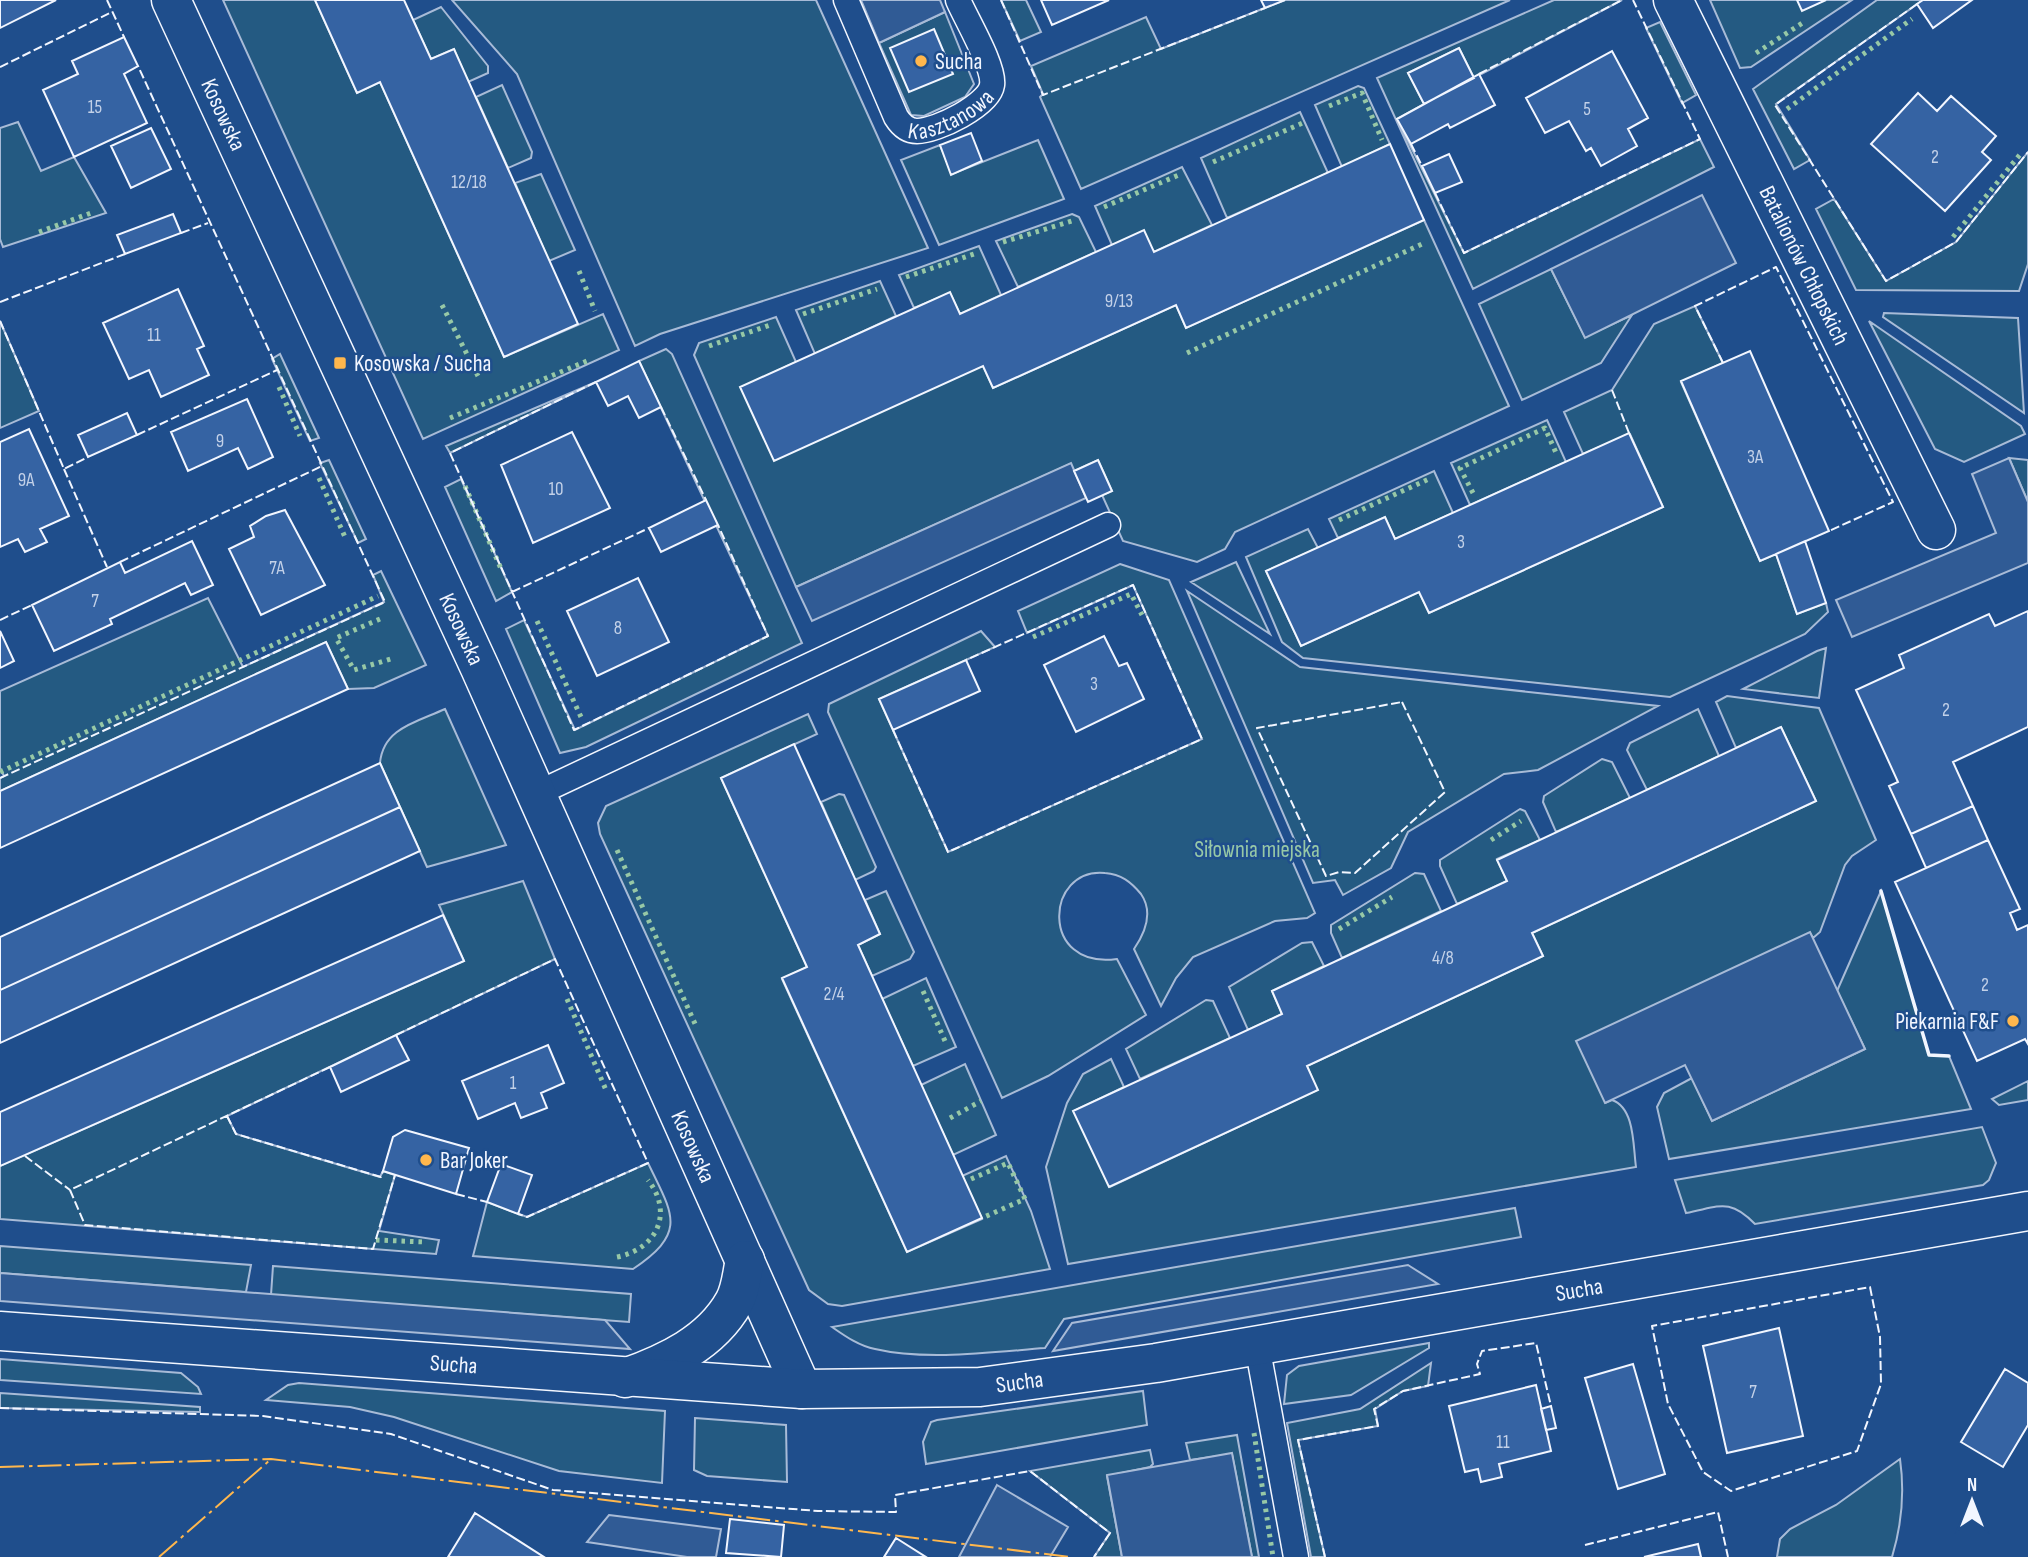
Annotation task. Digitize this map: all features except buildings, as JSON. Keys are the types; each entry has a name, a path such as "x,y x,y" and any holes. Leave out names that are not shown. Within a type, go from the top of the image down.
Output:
{"street":[{"name":"Kosowska","path":"171,0 536,794 802,1389"},
{"name":"Batalionów Chłopskich","path":"1673,0 1936,530"},
{"name":"Sucha","path":"0,1331 802,1389 980,1387 1156,1363 2028,1211"},
{"path":"625,1378 674,1358 701,1341 736,1300 745,1260"}],"lane":[{"name":"Kasztanowa","path":"846,0 896,117 901,125 916,131 935,127 980,106 991,92 991,73 957,0"},
{"path":"536,794 1108,525"},
{"path":"1257,1345 1296,1557"}],"green space":[{"path":"223,0 315,0 357,93 380,82 504,357 603,314 619,350 423,439"},
{"path":"452,0 816,0 928,248 660,334 635,346 517,74"},
{"path":"1001,0 1026,0 1041,32 1020,41"},
{"path":"1285,0 1510,0 1081,189 1040,97 1043,94 1031,66 1146,17 1161,49"},
{"path":"1554,0 1622,0 1474,78 1459,48 1408,73 1424,104 1397,119 1464,253 1700,139 1714,167 1473,289 1377,78"},
{"path":"1710,0 1852,0 1751,67 1740,68"},
{"path":"1877,0 1923,0 1776,104 1810,160 1794,169 1753,89"},
{"path":"441,7 488,66 488,73 468,82 454,49 431,59 413,20"},
{"path":"945,12 974,84 965,97 924,116 911,115 879,43"},
{"path":"1660,22 1696,95 1682,103 1646,28"},
{"path":"502,85 532,152 531,158 508,168 476,97"},
{"path":"1358,86 1364,88 1390,144 1342,167 1315,105"},
{"path":"1300,112 1328,173 1227,218 1201,158"},
{"path":"18,122 41,171 74,157 106,213 3,247 0,239 0,128"},
{"path":"1038,140 1064,199 939,245 901,160 940,145 952,174"},
{"path":"2028,152 2028,264 2019,291 1856,290 1816,209 1834,199 1886,281 1956,242"},
{"path":"1182,167 1212,225 1154,252 1112,245 1095,206"},
{"path":"541,174 575,250 549,261 515,183"},
{"path":"1072,214 1079,217 1096,252 1018,287 996,241"},
{"path":"1424,220 1509,406 1235,532 1225,549 1197,562 1123,541 1102,495 1112,491 1098,460 1074,471 1070,464 796,587 694,355 699,343 776,317 796,362 740,388 983,366 993,388 1176,305 1186,328"},
{"path":"979,246 1001,295 960,314 950,293 914,308 899,275"},
{"path":"1551,269 1585,337 1632,315 1601,363 1522,400 1479,304"},
{"path":"880,281 896,316 815,354 796,310"},
{"path":"1695,306 1723,363 1681,382 1760,561 1776,554 1797,614 1826,603 1828,612 1805,634 1670,697 1303,658 1282,642 1246,557 1308,529 1318,548 1266,571 1301,646 1419,592 1429,613 1663,507 1630,434 1583,454 1564,412 1612,390 1654,324"},
{"path":"1884,313 2018,318 2024,413 1883,317"},
{"path":"0,321 39,411 0,428"},
{"path":"1869,321 2021,426 2025,434 1964,462 1935,449"},
{"path":"666,349 672,354 802,643 586,747 560,753 506,629 524,620 575,730 768,636 639,361"},
{"path":"280,354 319,438 310,441 272,359"},
{"path":"596,382 450,453 446,446"},
{"path":"1547,420 1566,462 1470,505 1451,463"},
{"path":"2009,458 2028,460 2028,502"},
{"path":"329,460 366,539 358,543 320,463"},
{"path":"1434,471 1453,513 1395,539 1385,517 1338,538 1329,519"},
{"path":"461,479 512,592 496,601 445,487"},
{"path":"1236,562 1270,634 1191,582"},
{"name":"Siłownia miejska","path":"1120,564 1169,580 1315,913 1307,918 1275,921 1193,957 1176,978 1161,1006 1134,949 1142,936 1147,916 1147,908 1141,894 1129,882 1116,875 1085,875 1071,885 1062,900 1059,918 1063,935 1074,949 1092,958 1117,959 1146,1015 1048,1076 1002,1098 828,712 829,704 981,631 995,647 879,699 948,852 1202,739 1133,585 1027,633 1018,611"},
{"path":"381,571 426,665 374,688 348,689 326,642 0,791 0,778 4,776 0,768 0,691 208,598 243,667 384,602 373,575"},
{"path":"1187,591 1300,667 1658,706 1538,770 1504,774 1408,832 1391,868 1343,895 1335,880 1313,883"},
{"path":"1826,648 1819,698 1743,689 1817,651"},
{"path":"1727,696 1819,708 1876,840 1852,856 1845,865 1820,932 1813,938 1810,933 1605,1103 1612,1100 1620,1104 1629,1119 1636,1167 1068,1264 1046,1167 1067,1103 1083,1074 1111,1059 1124,1087 1074,1111 1110,1187 1317,1090 1307,1066 1543,956 1532,933 1816,801 1781,727 1736,748 1716,702"},
{"path":"445,709 506,845 427,867 380,763 387,742 395,734"},
{"path":"1698,709 1719,756 1647,790 1627,750 1630,743"},
{"path":"808,714 817,734 721,778 807,967 782,979 907,1252 982,1219 962,1176 1006,1156 1031,1211 1050,1269 842,1306 828,1304 809,1290 600,834 598,823 606,806"},
{"path":"1602,759 1612,762 1630,798 1556,832 1543,802 1544,796"},
{"path":"839,794 844,795 876,867 874,871 855,880 821,802"},
{"path":"1520,809 1525,811 1540,840 1497,859 1507,881 1457,904 1440,866 1440,860"},
{"path":"1415,873 1424,874 1441,911 1342,958 1331,933 1331,925"},
{"path":"523,881 555,959 227,1116 236,1134 380,1177 383,1171 395,1175 379,1231 439,1240 436,1254 0,1219 0,1166 464,961 439,905"},
{"path":"886,891 914,952 910,959 872,976 858,945 880,934 865,900"},
{"path":"1881,891 1929,1055 1949,1056 1971,1109 1669,1159 1657,1107 1664,1093 1692,1078 1712,1121 1865,1049 1837,991"},
{"path":"1312,942 1324,966 1272,991 1282,1014 1248,1030 1229,987 1302,943"},
{"path":"926,978 956,1047 913,1066 882,999"},
{"path":"1206,1000 1213,1001 1230,1038 1140,1079 1126,1049"},
{"path":"965,1064 996,1135 953,1155 921,1085"},
{"path":"2028,1081 2028,1100 1999,1105 1992,1099"},
{"path":"1982,1127 1996,1163 1989,1180 1983,1185 1755,1224 1730,1207 1686,1213 1675,1180"},
{"path":"648,1163 669,1210 669,1233 650,1256 633,1269 473,1256 487,1202 527,1217"},
{"path":"1515,1208 1521,1237 1064,1319 1045,1348 937,1355 895,1353 863,1346 832,1327"},
{"path":"0,1246 251,1265 246,1292 0,1273"},
{"path":"273,1266 631,1294 629,1322 271,1295"},
{"path":"1429,1343 1429,1348 1351,1395 1284,1404 1287,1375 1299,1366"},
{"path":"0,1359 181,1373 198,1387 201,1394 0,1380"},
{"path":"1431,1363 1428,1386 1403,1391 1375,1409 1378,1426 1298,1440 1325,1557 1311,1557 1287,1423 1360,1409"},
{"path":"299,1383 665,1411 662,1483 559,1471 394,1417 350,1407 266,1400 288,1385"},
{"path":"1143,1391 1147,1425 926,1464 923,1442 931,1422"},
{"path":"0,1393 200,1407 200,1412 0,1408"},
{"path":"695,1418 786,1425 787,1482 707,1476 694,1470"},
{"path":"1237,1435 1259,1557 1252,1557 1232,1454 1190,1460 1186,1443"},
{"path":"1150,1450 1153,1464 1150,1467 1107,1476 1122,1557 1094,1557 1110,1533 1030,1471"},
{"path":"1900,1459 1902,1509 1892,1557 1777,1557 1780,1539 1790,1529 1836,1505"}],"shaded area":[{"path":"861,0 940,0 945,12 879,43"},
{"path":"1702,195 1736,263 1585,338 1551,269"},
{"path":"2009,458 2028,502 2028,563 1852,637 1836,600 1996,533 1972,474"},
{"path":"1071,463 1086,498 812,621 796,587"},
{"path":"1810,932 1865,1049 1712,1121 1685,1065 1605,1103 1576,1041"},
{"path":"1408,1265 1438,1284 1053,1351 1072,1323"},
{"path":"0,1273 605,1320 630,1349 0,1301"},
{"path":"1232,1453 1252,1557 1122,1557 1107,1475"},
{"path":"997,1485 1068,1527 1050,1557 959,1557"},
{"path":"609,1515 721,1529 716,1557 687,1557 587,1542"}],"hedge":[{"path":"1787,109 1912,19"},
{"path":"1756,53 1804,22"},
{"path":"1329,106 1362,93 1382,140"},
{"path":"1213,162 1305,122"},
{"path":"1953,237 2022,152"},
{"path":"1104,207 1181,174"},
{"path":"39,232 91,213"},
{"path":"1003,242 1072,221"},
{"path":"1187,353 1422,244"},
{"path":"906,277 977,253"},
{"path":"579,271 595,311"},
{"path":"803,314 877,289"},
{"path":"442,305 478,376"},
{"path":"709,346 773,324"},
{"path":"450,418 587,361"},
{"path":"279,387 300,436"},
{"path":"1473,493 1460,468 1545,428 1557,455"},
{"path":"319,478 345,537"},
{"path":"1339,520 1431,478"},
{"path":"465,486 502,571"},
{"path":"1033,637 1131,594 1142,615"},
{"path":"0,772 378,596"},
{"path":"380,619 336,638 354,670 394,658"},
{"path":"537,621 581,717"},
{"path":"1491,840 1521,821"},
{"path":"617,850 696,1026"},
{"path":"1339,929 1392,897"},
{"path":"923,991 945,1041"},
{"path":"567,999 606,1090"},
{"path":"950,1118 981,1101"},
{"path":"971,1179 1008,1163 1025,1199 982,1218"},
{"path":"617,1257 642,1246 657,1228 660,1205 648,1180"},
{"path":"376,1240 425,1242"},
{"path":"1254,1433 1273,1557"}],"fence":[{"path":"107,0 124,37"},
{"path":"1001,0 1043,95 1265,8"},
{"path":"1479,74 1622,0"},
{"path":"1435,193 1464,253 1700,139 1633,0"},
{"path":"1917,4 1775,105 1886,281 1956,242 2028,152"},
{"path":"0,67 112,12"},
{"path":"0,778 385,602 138,66"},
{"path":"1411,144 1422,166"},
{"path":"181,233 208,223"},
{"path":"0,302 125,254"},
{"path":"1723,363 1695,306 1776,267 1893,502 1829,531"},
{"path":"0,321 64,469 88,457"},
{"path":"137,435 277,370"},
{"path":"596,382 450,453 574,730 768,636 718,525"},
{"path":"1612,390 1629,433"},
{"path":"661,407 706,500"},
{"path":"120,562 322,466"},
{"path":"64,469 107,567"},
{"path":"512,592 649,528"},
{"path":"893,730 948,852 1202,739 1133,585 966,660"},
{"path":"0,620 32,605"},
{"path":"1402,702 1445,792 1355,873 1339,872 1326,876 1257,728 1402,702"},
{"path":"396,1035 555,959 648,1163 527,1217 518,1214"},
{"path":"330,1067 70,1190 85,1225 373,1249 395,1175"},
{"path":"227,1116 236,1134 381,1177 383,1171"},
{"path":"25,1156 70,1190"},
{"path":"456,1194 487,1202"},
{"path":"1870,1287 1880,1337 1881,1384 1857,1451 1731,1491 1703,1472 1668,1404 1652,1326 1870,1287"},
{"path":"1325,1557 1298,1440 1378,1426 1374,1409 1403,1391 1480,1374 1477,1364 1482,1351 1536,1343 1551,1406"},
{"path":"0,1408 263,1416 391,1434 553,1490 818,1511 896,1512 895,1495 1030,1471 1110,1533 1094,1557"},
{"path":"1585,1545 1718,1512 1728,1557"}],"wall":[{"path":"1881,891 1929,1055 1949,1056"}],"power":[{"path":"0,1467 271,1459 1070,1557"},
{"path":"159,1557 270,1460"}],"place":[{"name":"Sucha","path":"921,61"},
{"name":"Kosowska / Sucha","path":"340,363"},
{"name":"Piekarnia F&F","path":"2013,1021"},
{"name":"Bar Joker","path":"426,1160"}]}
